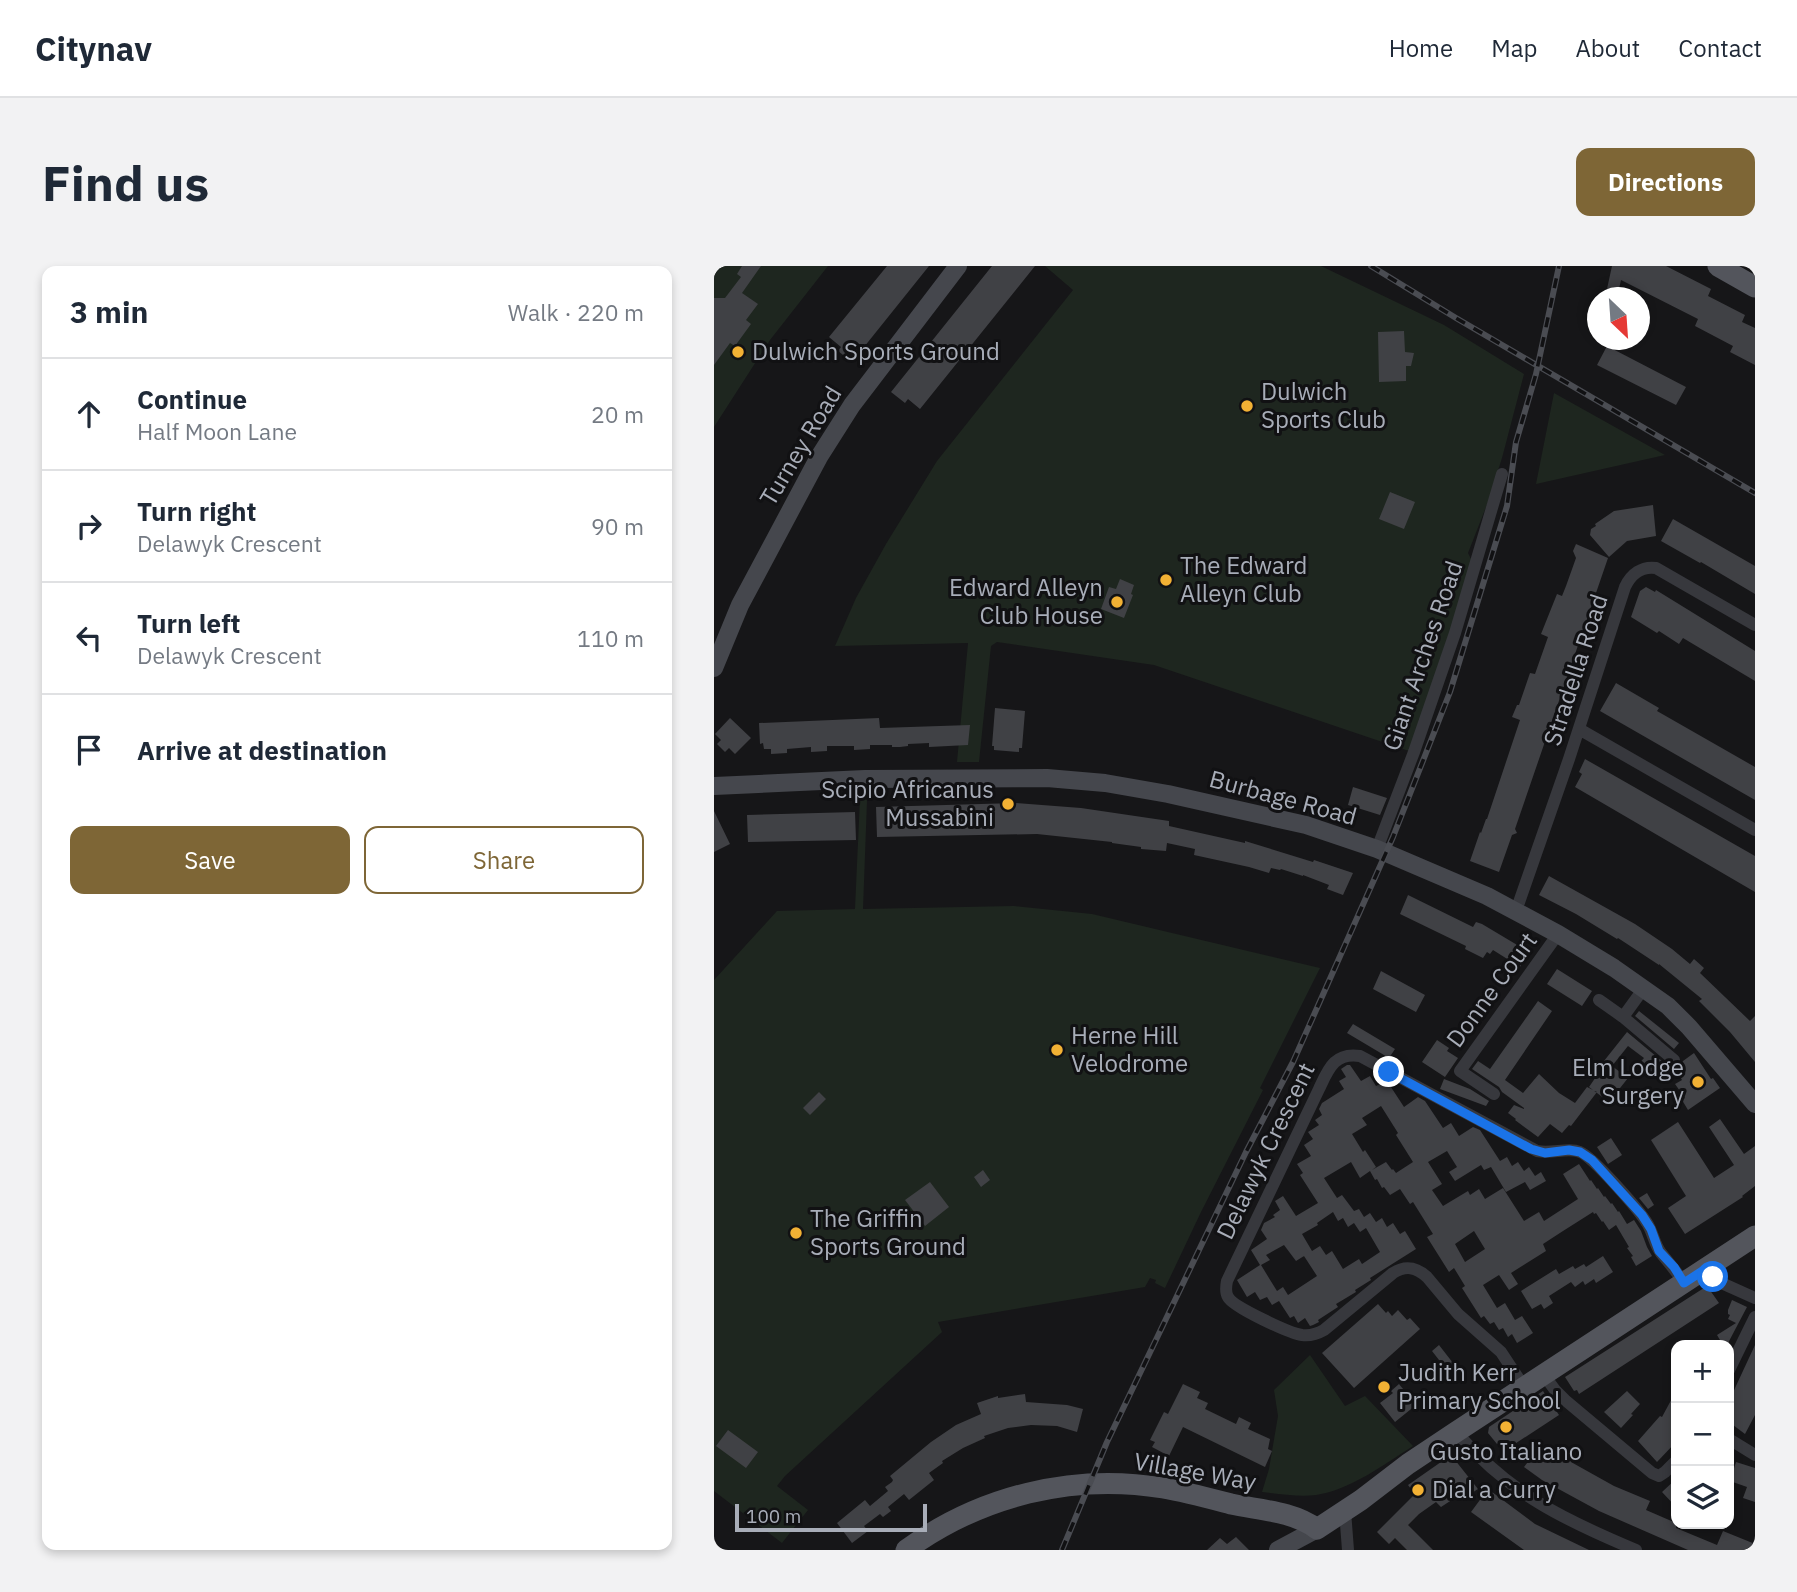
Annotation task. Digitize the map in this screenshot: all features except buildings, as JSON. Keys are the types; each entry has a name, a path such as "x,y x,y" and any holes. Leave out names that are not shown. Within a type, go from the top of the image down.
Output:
{"main road":[{"path":"1718,266 1755,287"},
{"path":"1317,1529 1408,1464 1544,1375 1679,1275 1707,1268 1755,1236"},
{"name":"Village Way","path":"906,1550 941,1528 1000,1500 1034,1491 1104,1484 1185,1493 1274,1512 1308,1522 1317,1529"}],"street":[{"name":"Turney Road","path":"714,668 740,605 819,457 852,405 958,266"},
{"name":"Giant Arches Road","path":"1377,849 1444,667 1502,474"},
{"name":"Stradella Road","path":"1516,911 1625,587 1631,577 1645,568 1656,568 1755,625"},
{"path":"1579,729 1755,830"},
{"name":"Burbage Road","path":"715,785 1047,778 1105,783 1168,794 1307,825 1377,849 1458,883 1516,911 1614,968 1668,1006 1755,1104"},
{"name":"Donne Court","path":"1494,1094 1460,1071 1558,934"},
{"path":"1623,1017 1644,988"},
{"path":"1599,1000 1674,1060"},
{"name":"Delawyk Crescent","path":"1524,1387 1501,1352 1458,1314 1422,1272 1413,1268 1403,1268 1393,1273 1324,1330 1313,1335 1292,1332 1240,1308 1228,1298 1227,1281 1328,1070 1336,1060 1354,1055 1370,1061 1537,1151 1580,1152 1592,1160 1642,1215 1651,1229 1659,1251 1679,1275"},
{"path":"1707,1268 1717,1281 1755,1298"},
{"path":"1734,1360 1755,1317"},
{"path":"1544,1375 1565,1400 1652,1473 1659,1476 1671,1466"},
{"path":"1456,1432 1502,1478 1545,1507 1587,1530 1636,1550"},
{"path":"1734,1442 1755,1455"},
{"path":"1345,1511 1348,1550"},
{"path":"1278,1550 1317,1529"}],"shaded area":[{"name":"Dulwich Sports Ground","path":"714,266 828,266 770,340 714,427"},
{"path":"1045,266 1321,266 1444,325 1524,374 1502,458 1468,553 1472,561 1459,607 1409,751 1154,665 997,642 991,646 979,762 957,762 968,643 835,646 856,598 937,461 1073,290"},
{"path":"1554,393 1665,455 1536,484"},
{"name":"Herne Hill Velodrome","path":"858,795 872,795 868,796 867,801 863,909 1014,906 1092,914 1320,968 1165,1288 1150,1278 1145,1287 938,1322 942,1332 777,1486 808,1510 782,1543 714,1491 714,980 777,911 855,909"},
{"path":"1310,1355 1345,1406 1365,1396 1413,1446 1367,1475 1329,1492 1303,1496 1262,1492 1269,1469 1278,1416 1274,1390"}],"railway":[{"path":"1371,266 1755,493"},
{"path":"1062,1550 1107,1442 1246,1152 1293,1062 1393,837 1450,692 1507,506 1516,442 1536,374 1559,266"}],"place":[{"name":"Dulwich Sports Ground","path":"738,352"},
{"name":"Dulwich Sports Club","path":"1247,406"},
{"name":"The Edward Alleyn Club","path":"1166,580"},
{"name":"Edward Alleyn Club House","path":"1117,602"},
{"name":"Scipio Africanus Mussabini","path":"1008,804"},
{"name":"Herne Hill Velodrome","path":"1057,1050"},
{"name":"Elm Lodge Surgery","path":"1698,1082"},
{"name":"The Griffin Sports Ground","path":"796,1233"},
{"name":"Judith Kerr Primary School","path":"1384,1387"},
{"name":"Gusto Italiano","path":"1506,1427"},
{"name":"Dial a Curry","path":"1418,1490"}],"route":[{"path":"1389,1072 1531,1149 1545,1153 1569,1150 1580,1152 1592,1160 1642,1215 1651,1229 1659,1251 1684,1283 1707,1268 1713,1277"}]}
